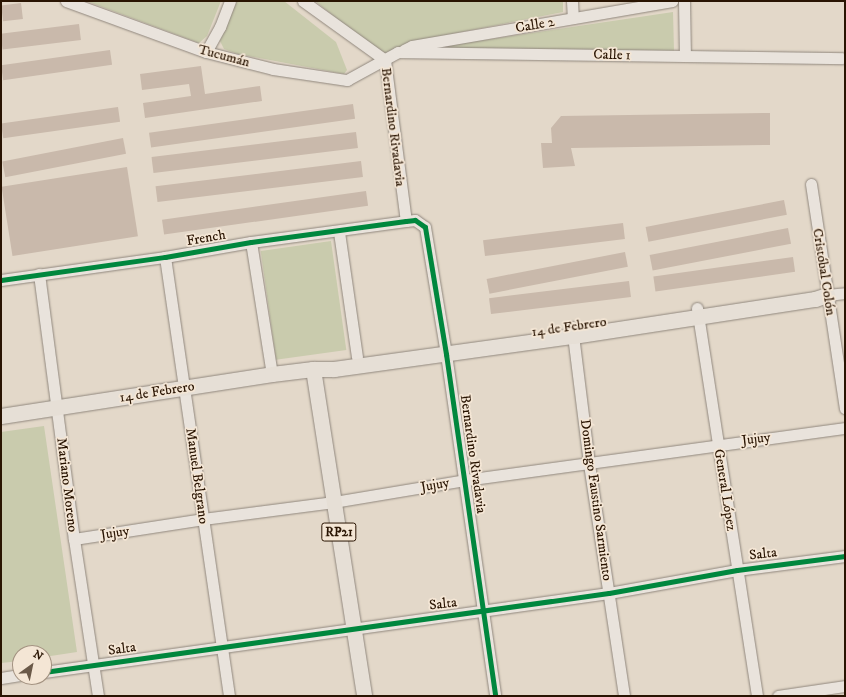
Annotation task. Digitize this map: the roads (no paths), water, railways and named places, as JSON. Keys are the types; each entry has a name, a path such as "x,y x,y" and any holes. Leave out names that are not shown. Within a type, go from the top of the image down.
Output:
{"main road":[{"name":"14 de Febrero","path":"1,416 272,374 314,369 334,369 446,349 572,332 812,292 827,295"},
{"name":"14 de Febrero","path":"314,369 332,359 446,349"},
{"name":"RP21","path":"314,369 364,696"}],"street":[{"name":"Tucumán","path":"66,1 206,52 273,69 346,80 385,60"},
{"path":"206,52 220,27 230,1"},
{"name":"Bernardino Rivadavia","path":"303,1 385,60 410,221 425,227 446,349 495,696"},
{"path":"572,1 572,18"},
{"name":"Calle 2","path":"398,52 412,46 672,1"},
{"path":"684,1 685,56"},
{"path":"385,60 398,52"},
{"name":"Calle 1","path":"398,52 842,58"},
{"name":"Cristóbal Colón","path":"811,184 845,408"},
{"name":"French","path":"1,280 165,257 251,242 339,232 410,221"},
{"path":"339,232 357,357"},
{"path":"251,242 272,374"},
{"name":"Manuel Belgrano","path":"165,257 229,696"},
{"name":"Mariano Moreno","path":"38,274 74,539 98,696"},
{"name":"14 de Febrero","path":"827,295 845,293"},
{"name":"General López","path":"697,312 757,696"},
{"name":"Domingo Faustino Sarmiento","path":"572,332 624,696"},
{"name":"Jujuy","path":"74,539 203,519 334,502 464,480 590,464 718,444 845,428"},
{"name":"Salta","path":"52,671 222,648 354,627 609,593 737,570 845,556"},
{"path":"1,678 12,676"},
{"path":"778,696 845,686"}]}
